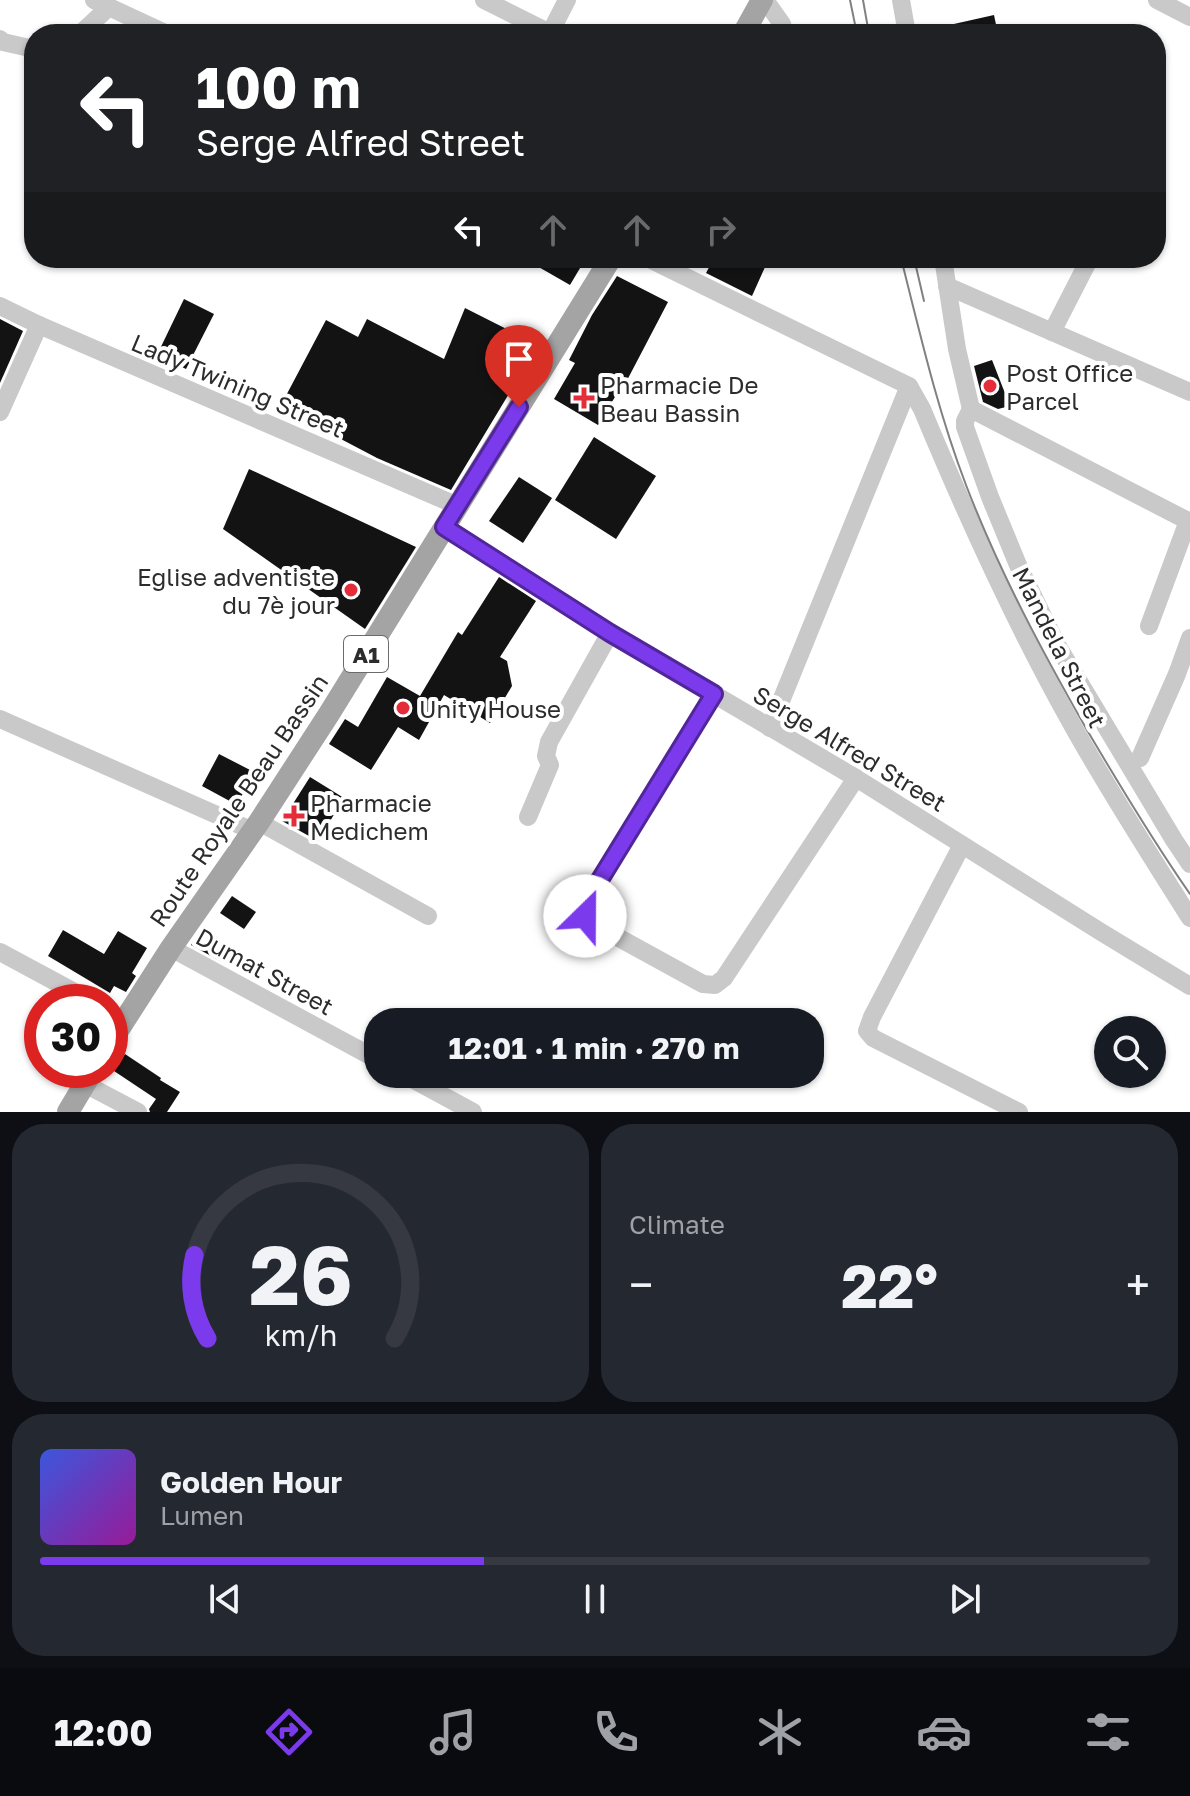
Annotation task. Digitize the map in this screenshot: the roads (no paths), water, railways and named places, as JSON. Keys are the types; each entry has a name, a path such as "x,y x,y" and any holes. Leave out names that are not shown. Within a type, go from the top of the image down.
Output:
{"main road":[{"path":"749,24 764,0"},
{"name":"Route Royale Beau Bassin","path":"128,1001 171,948 256,827 605,268"},
{"path":"68,1112 82,1088"}],"street":[{"path":"484,0 532,24"},
{"path":"518,17 527,0"},
{"path":"555,24 567,0"},
{"path":"764,0 782,24"},
{"path":"901,0 905,24"},
{"path":"1157,0 1190,17"},
{"path":"87,24 102,4 145,24"},
{"path":"0,39 24,47"},
{"path":"667,268 909,386 770,728"},
{"path":"944,268 957,349 971,409 965,427 990,497 1057,645 1190,864"},
{"path":"1052,332 1085,268"},
{"path":"947,286 1190,392"},
{"name":"Lady Twining Street","path":"0,306 458,506"},
{"path":"0,412 39,325"},
{"name":"Mandela Street","path":"909,386 1037,661 1100,775 1190,918"},
{"path":"971,409 1189,521 1149,626"},
{"name":"Serge Alfred Street","path":"444,527 610,633 856,778 1190,986"},
{"path":"528,817 550,765 546,756 549,742 610,633"},
{"path":"1140,758 1190,638"},
{"path":"714,694 585,904 585,916 590,922 703,984 715,985 724,978 856,778"},
{"path":"0,719 256,827 428,916"},
{"path":"962,845 867,1031 873,1038 1019,1112"},
{"name":"Dumat Street","path":"171,948 364,1052"},
{"path":"0,952 60,984"},
{"path":"104,1088 138,1112"},
{"path":"429,1088 473,1112"}],"tram line":[{"path":"850,0 855,24"},
{"path":"863,0 867,24"},
{"path":"904,268 947,429 992,548 1087,730 1190,894"},
{"path":"916,268 924,301"}],"place":[{"name":"Post Office Parcel","path":"990,386"},
{"name":"Pharmacie De Beau Bassin","path":"584,398"},
{"name":"Eglise adventiste du 7è jour","path":"351,590"},
{"name":"Unity House","path":"403,708"},
{"name":"Pharmacie Medichem","path":"294,816"}]}
